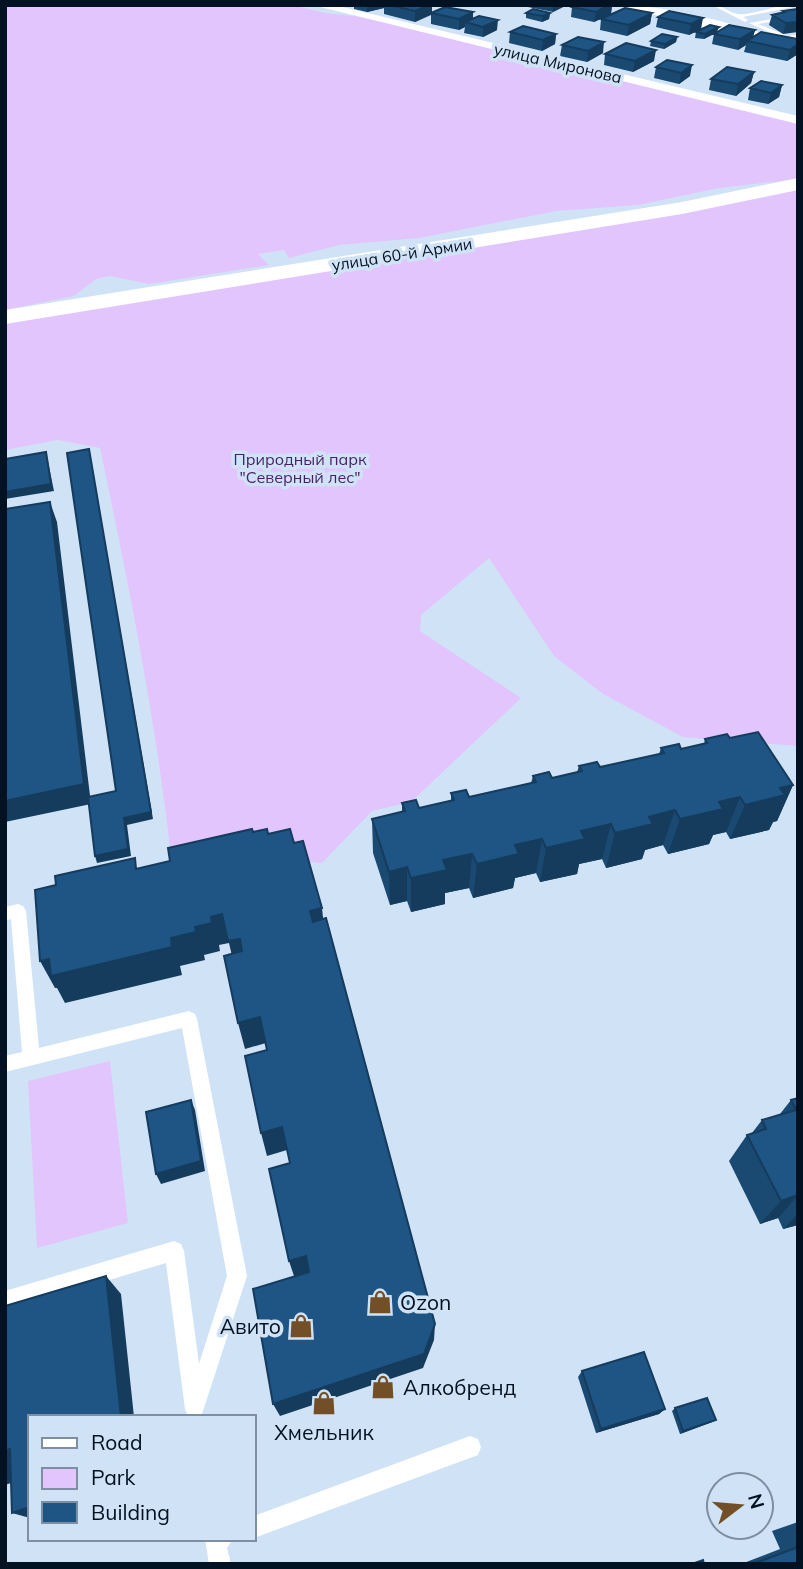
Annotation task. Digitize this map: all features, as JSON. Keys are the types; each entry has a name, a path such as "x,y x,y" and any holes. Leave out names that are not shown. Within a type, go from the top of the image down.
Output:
{"street":[{"name":"улица Миронова","path":"318,5 798,120"},
{"path":"622,5 719,25 798,47"},
{"name":"улица 60-й Армии","path":"5,317 682,208 798,184"}],"lane":[{"path":"715,5 787,38 798,37"},
{"path":"738,16 796,5"},
{"path":"752,23 792,16"},
{"path":"5,914 18,911 31,1058"},
{"path":"5,1064 189,1019 237,1276 195,1413"},
{"path":"5,1301 174,1251 195,1413"},
{"path":"256,1526 470,1447"}],"green space":[{"path":"5,5 292,5 325,13 370,18 798,120 798,179 719,188 638,205 556,211 419,238 339,245 289,258 284,250 258,254 269,265 149,284 110,276 96,279 74,296 5,310"},
{"name":"Природный парк \"Северный лес\"","path":"798,189 798,746 683,737 603,694 554,656 489,558 421,615 420,631 521,698 411,802 372,811 322,863 246,856 173,875 142,661 100,448 58,440 5,450 5,324"},
{"path":"110,1061 128,1223 37,1248 28,1081"}],"building":[{"path":"389,5 429,5 415,11"},
{"path":"608,5 596,12 572,7"},
{"path":"445,7 473,12 459,19 431,13"},
{"path":"625,8 652,13 629,25 601,19"},
{"path":"533,9 550,13 543,16 526,13"},
{"path":"798,9 798,22 786,23 772,15 785,12 783,11"},
{"path":"669,11 703,18 691,24 658,17"},
{"path":"479,16 498,20 483,27 465,22"},
{"path":"710,25 719,27 705,34 696,32"},
{"path":"729,25 755,30 740,39 714,34"},
{"path":"523,26 556,34 543,40 510,32"},
{"path":"761,32 798,39 798,44 790,50 747,41"},
{"path":"662,34 677,37 665,44 651,41"},
{"path":"578,37 604,42 588,51 562,45"},
{"path":"626,43 656,50 635,61 605,54"},
{"path":"667,60 692,65 681,73 656,67"},
{"path":"727,67 754,72 738,84 711,79"},
{"path":"761,81 782,85 771,93 750,88"},
{"path":"89,449 151,812 124,818 128,849 95,856 88,797 116,791 67,453"},
{"path":"46,452 51,484 5,492 5,459"},
{"path":"50,502 84,784 5,801 5,509"},
{"path":"758,732 793,785 780,788 785,795 745,805 740,797 719,802 723,809 680,819 675,810 649,817 653,824 615,833 611,824 581,831 585,839 546,848 542,839 515,845 519,854 477,864 472,854 443,860 447,870 411,878 407,867 389,872 372,819 405,811 402,803 416,800 419,808 454,800 451,793 466,790 469,797 536,782 533,776 549,772 552,778 582,771 579,766 597,762 600,767 664,753 661,748 679,744 681,749 707,743 705,739 727,734 730,738"},
{"path":"252,829 253,832 267,829 268,834 290,829 294,843 303,841 322,908 310,911 313,922 326,918 435,1324 424,1354 273,1404 253,1289 309,1272 306,1256 289,1261 269,1169 290,1163 282,1127 261,1133 245,1056 267,1050 260,1017 238,1023 224,956 242,951 240,939 228,941 222,914 211,917 212,923 195,927 196,932 171,938 172,947 51,976 49,959 40,961 35,890 56,885 55,876 135,858 136,869 170,861 168,848"},
{"path":"798,1098 798,1195 781,1201 747,1135 766,1129 762,1120 796,1110 791,1100"},
{"path":"191,1100 201,1161 156,1174 146,1112"},
{"path":"106,1276 121,1415 28,1415 28,1508 12,1513 10,1449 5,1451 5,1306"},
{"path":"644,1352 665,1409 601,1429 582,1371"},
{"path":"707,1398 716,1420 683,1431 675,1408"},
{"path":"798,1547 798,1564 753,1564"}],"place":[{"name":"Ozon","path":"380,1302"},
{"name":"Авито","path":"301,1326"},
{"name":"Алкобренд","path":"383,1387"},
{"name":"Хмельник","path":"324,1403"}]}
